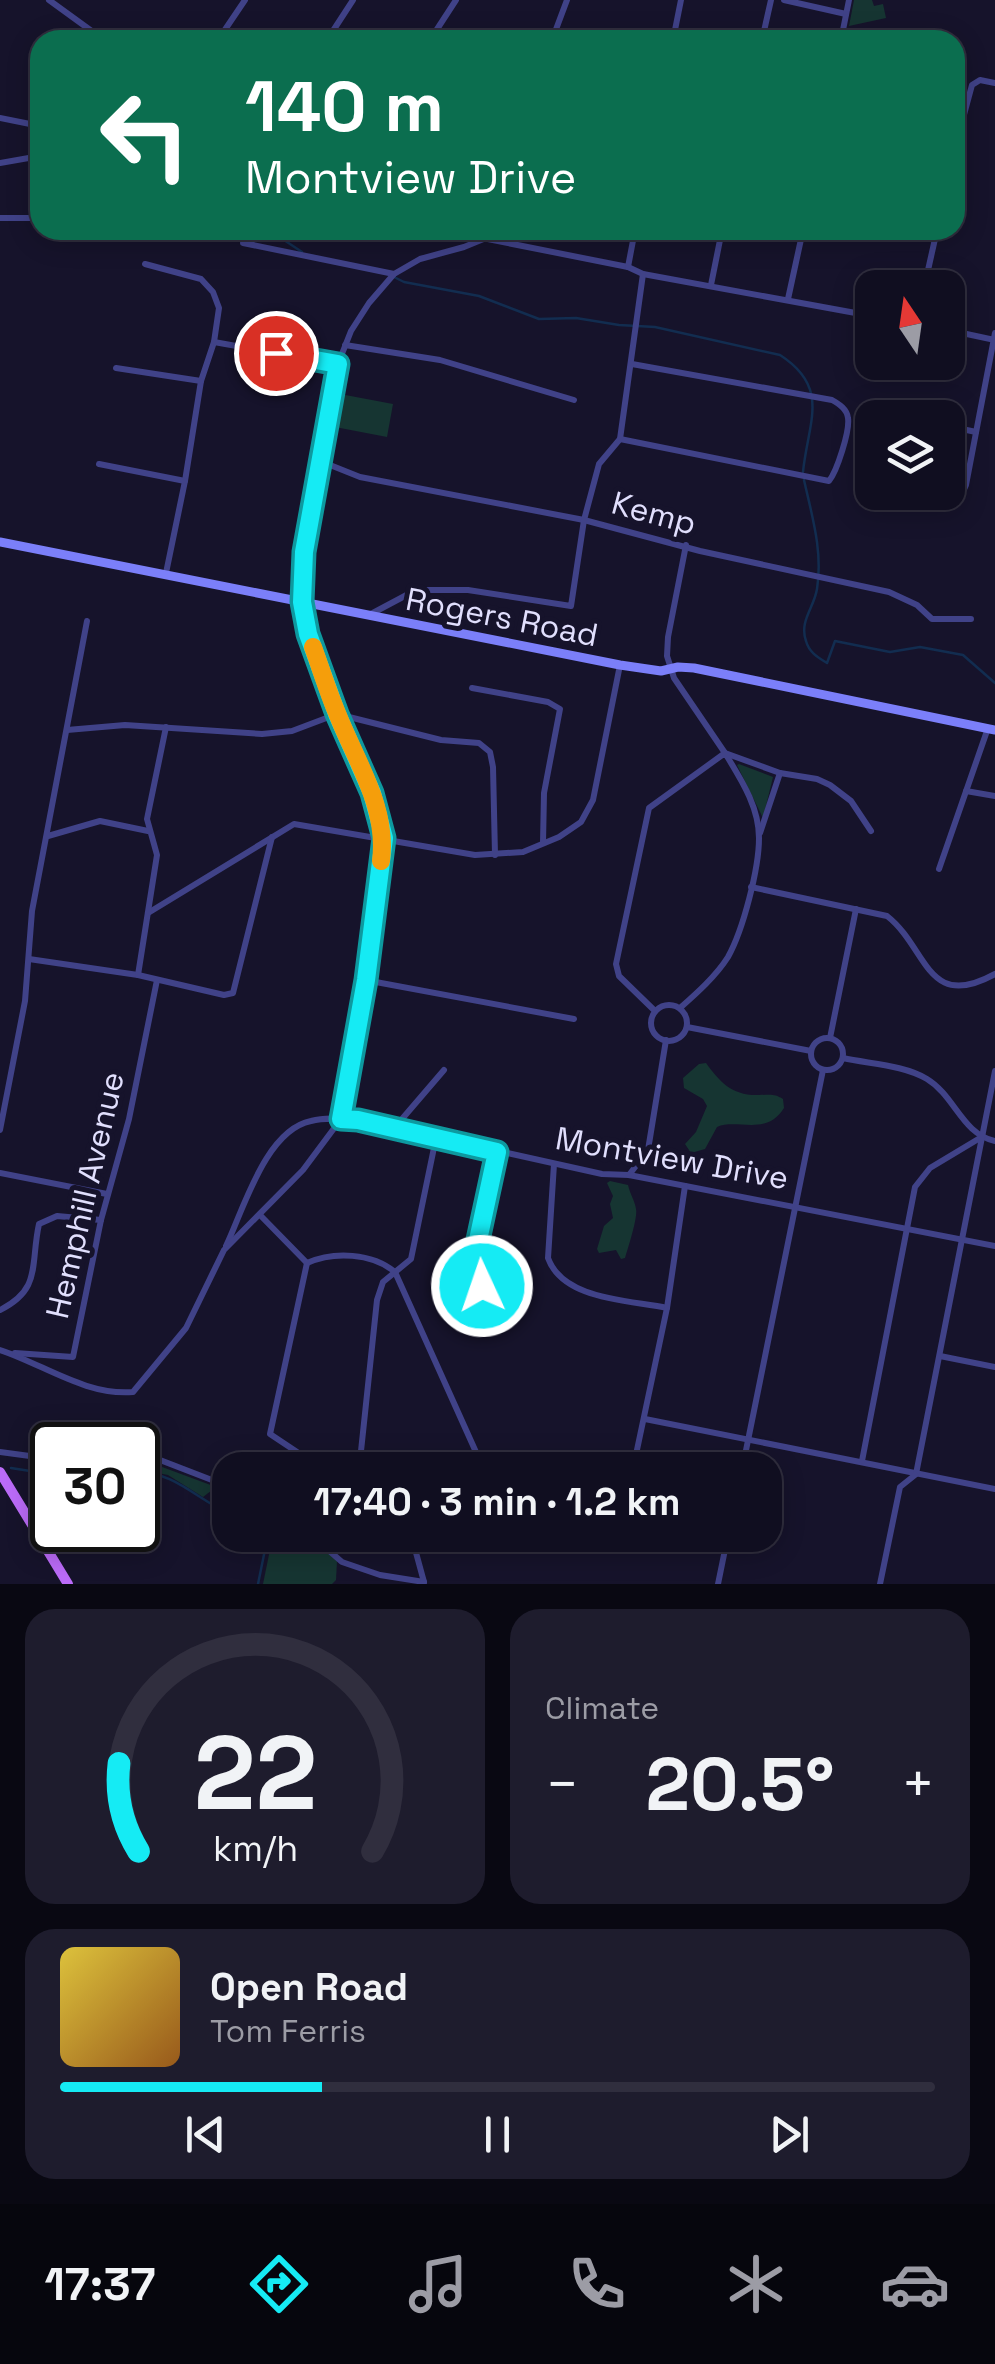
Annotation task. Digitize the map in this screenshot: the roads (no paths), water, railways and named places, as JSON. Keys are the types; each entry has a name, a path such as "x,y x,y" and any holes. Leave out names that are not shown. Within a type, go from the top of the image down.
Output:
{"main road":[{"path":"0,1472 68,1584"}],"street":[{"path":"49,0 90,30"},
{"path":"225,30 245,0"},
{"path":"334,30 353,0"},
{"path":"436,30 456,0"},
{"path":"556,30 567,0"},
{"path":"675,30 680,0"},
{"path":"764,30 771,0"},
{"path":"784,0 846,14"},
{"path":"843,30 848,0"},
{"path":"965,111 972,85 980,80 995,83"},
{"path":"0,118 30,124"},
{"path":"0,163 30,158"},
{"path":"0,218 30,218"},
{"path":"224,1250 304,1170 341,1119 366,980 384,838 372,793 308,634 302,602 304,552 338,364 369,304 394,274 420,259 480,240"},
{"path":"495,240 643,274 855,313"},
{"path":"628,268 633,240"},
{"path":"711,284 720,240"},
{"path":"788,299 801,240"},
{"path":"928,270 935,240"},
{"path":"243,243 394,274"},
{"path":"146,264 200,279 213,292 219,308 214,342 201,381 166,574"},
{"path":"368,616 416,590 468,590 571,606 584,520 600,464 620,440 643,274"},
{"path":"965,333 994,338 965,487"},
{"path":"214,342 338,364"},
{"path":"345,346 440,360 574,400"},
{"path":"620,440 829,480 836,472 848,419 843,407 832,400 632,364"},
{"path":"116,368 201,381"},
{"path":"965,430 976,432"},
{"name":"Kemp","path":"320,461 360,477 584,520 700,551 890,592 917,605 932,619 971,619"},
{"path":"98,464 185,482"},
{"name":"Rogers Road","path":"0,542 620,665 661,671 694,668 992,729"},
{"path":"686,545 668,637 669,669 750,797 760,836"},
{"path":"0,1130 25,1002 32,911 87,621"},
{"path":"148,913 294,824 445,851 495,855 523,852 543,844 581,822 592,800 620,665"},
{"path":"472,688 548,702 560,709 544,793 543,844"},
{"path":"67,730 98,725 262,734 292,732 337,714 441,740 479,743 490,752 495,855"},
{"path":"138,975 156,854 147,820 166,727"},
{"path":"939,869 992,729"},
{"path":"725,753 780,773 830,785 851,801 871,831"},
{"path":"656,1012 619,976 616,964 649,808 725,753"},
{"path":"680,1008 728,956 751,888 760,836 780,773"},
{"path":"966,791 995,796"},
{"path":"48,836 100,821 148,831"},
{"path":"30,959 234,994 272,834"},
{"path":"751,888 887,916 901,927 920,960 936,978 952,986 969,987 995,974"},
{"path":"830,1038 856,909"},
{"name":"Hemphill Avenue","path":"4,1351 73,1357 157,980"},
{"path":"366,980 574,1020"},
{"path":"680,1008 668,1005 656,1012 652,1026 655,1034 666,1040 679,1038 687,1026"},
{"path":"680,1008 687,1026"},
{"path":"687,1026 811,1051"},
{"path":"830,1038 838,1042 843,1058 832,1070 823,1070 812,1061 811,1051 815,1043 830,1038"},
{"path":"629,1174 648,1150 666,1040"},
{"path":"843,1058 924,1078 946,1096 974,1132 995,1141"},
{"path":"398,1129 444,1070"},
{"path":"746,1452 823,1070"},
{"path":"900,1487 916,1474 995,1071"},
{"path":"4,1351 76,1382 114,1394 133,1392 186,1328 271,1148 289,1131 308,1121 341,1119"},
{"name":"Montview Drive","path":"341,1119 602,1174 629,1174 995,1246"},
{"path":"361,1452 377,1300 383,1282 410,1259 436,1138"},
{"path":"862,1461 911,1200 921,1176 969,1142 982,1138"},
{"path":"494,1328 482,1286 478,1240 497,1152"},
{"path":"554,1164 548,1258 553,1272 569,1286 667,1308"},
{"path":"0,1173 107,1194"},
{"path":"637,1452 667,1308 685,1186"},
{"path":"260,1215 307,1263"},
{"path":"0,1310 24,1296 31,1280 39,1224 57,1216 101,1220"},
{"path":"307,1263 320,1257 354,1256 395,1272 476,1452"},
{"path":"297,1452 270,1434 307,1263"},
{"path":"940,1356 995,1367"},
{"path":"645,1419 995,1489"},
{"path":"0,1452 30,1456"},
{"path":"160,1460 212,1480"},
{"path":"880,1584 900,1487 891,1468"},
{"path":"331,1552 342,1562 380,1575 425,1583 416,1552"},
{"path":"718,1584 725,1552"}],"waterway":[{"path":"284,240 302,252"},
{"path":"392,276 404,282 479,296 539,319 576,318 655,327 780,355 796,367 811,393 803,472"},
{"path":"804,480 819,561 817,589 804,627 811,651 827,663 835,641 890,652 920,647 963,655 995,683"},
{"path":"11,1468 30,1471"},
{"path":"160,1476 212,1504"},
{"path":"258,1584 265,1552"}]}
